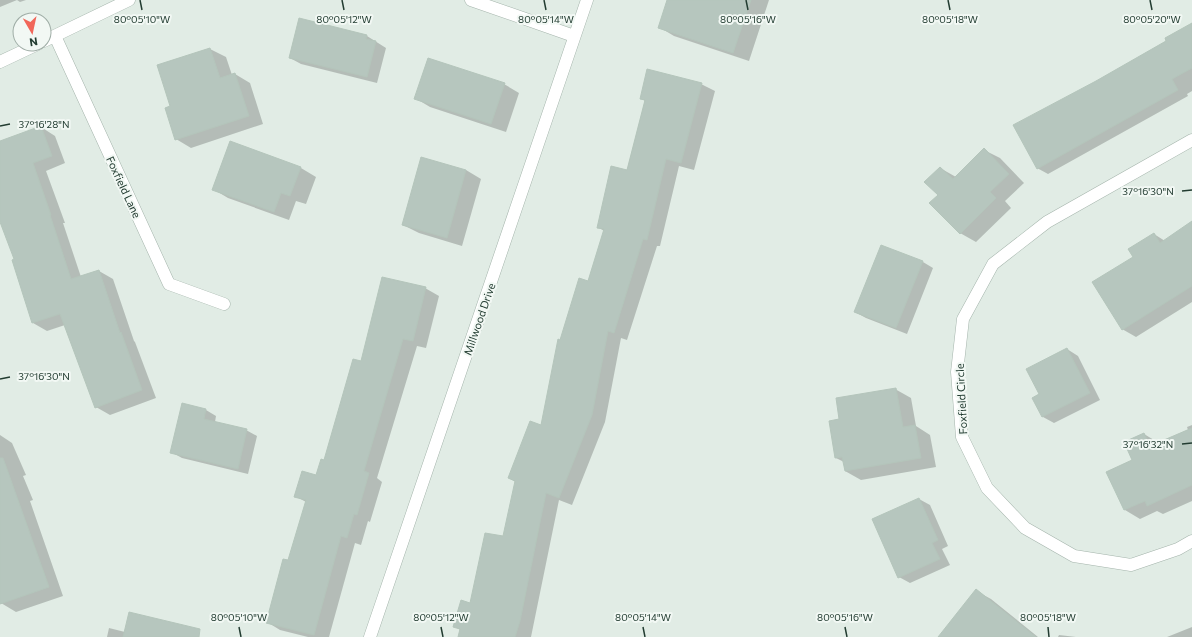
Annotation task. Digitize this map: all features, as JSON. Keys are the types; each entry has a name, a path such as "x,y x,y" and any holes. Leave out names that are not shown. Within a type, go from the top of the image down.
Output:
{"street":[{"path":"52,37 129,0"},
{"path":"471,0 574,36"},
{"name":"Millwood Drive","path":"370,637 587,0"},
{"name":"Foxfield Lane","path":"55,36 169,284 224,304"},
{"path":"0,62 21,52"},
{"name":"Foxfield Circle","path":"1192,140 1047,222 993,264 963,319 957,372 962,437 987,488 1025,528 1074,556 1131,565 1178,549 1192,541"}],"building":[{"path":"667,0 751,0 733,53 658,28"},
{"path":"299,18 367,35 366,39 376,41 367,77 289,58"},
{"path":"1192,23 1192,68 1172,79 1178,90 1037,169 1013,125 1096,81 1166,41 1165,38"},
{"path":"210,48 220,78 235,73 249,116 175,140 165,108 170,106 157,65"},
{"path":"428,58 505,83 491,124 414,99"},
{"path":"647,69 702,83 681,163 666,159 647,240 643,239 614,333 608,331 592,415 559,498 546,493 520,621 515,637 458,637 460,629 453,627 461,600 470,603 485,533 503,536 515,481 508,478 530,421 541,425 558,339 560,340 579,278 588,281 604,229 597,228 611,166 627,170 645,100 640,99"},
{"path":"41,126 52,156 33,163 71,279 99,270 120,333 121,332 142,390 95,408 60,314 32,323 12,260 14,259 0,222 0,141"},
{"path":"230,141 301,167 290,196 281,193 274,212 212,190"},
{"path":"984,148 1009,174 990,192 996,198 960,234 929,203 938,195 924,182 940,167 953,179"},
{"path":"421,157 466,170 447,238 402,225"},
{"path":"1192,221 1192,286 1122,330 1092,282 1133,257 1128,249 1154,233 1160,243"},
{"path":"881,245 923,261 896,328 854,312"},
{"path":"382,277 426,287 413,341 403,339 364,471 369,473 357,515 354,514 347,538 341,536 314,635 266,623 283,559 288,560 306,500 294,497 302,471 316,475 321,459 324,460 353,359 361,361"},
{"path":"1067,348 1090,393 1042,417 1032,398 1039,394 1026,369"},
{"path":"896,388 903,427 915,425 921,458 845,471 842,457 835,458 829,421 839,419 836,398"},
{"path":"182,403 206,409 204,419 247,429 238,469 170,453"},
{"path":"1192,428 1192,485 1147,506 1145,501 1124,510 1106,472 1132,460 1124,442 1144,433 1150,446"},
{"path":"0,458 3,458 49,587 0,604"},
{"path":"919,498 938,540 932,543 940,559 898,578 872,519"},
{"path":"976,589 1036,637 938,637"},
{"path":"129,612 200,629 199,637 123,637"}]}
